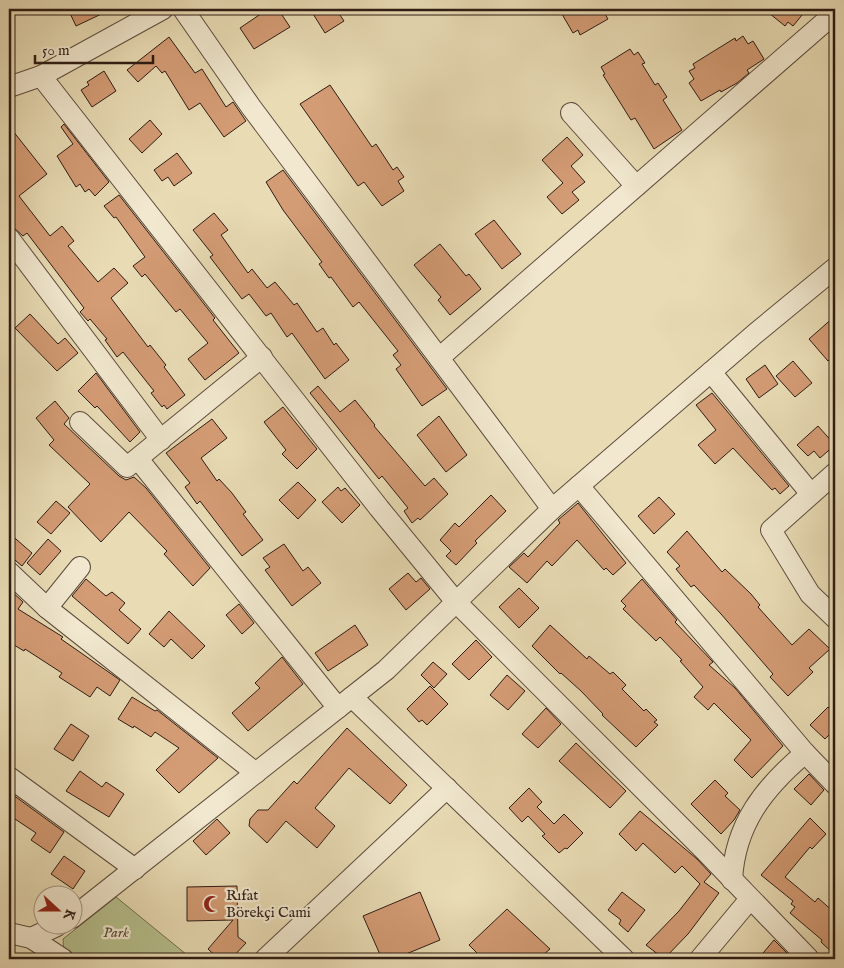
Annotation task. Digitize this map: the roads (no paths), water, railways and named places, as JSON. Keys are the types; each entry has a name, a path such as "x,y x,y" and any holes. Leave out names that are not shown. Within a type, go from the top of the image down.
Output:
{"street":[{"path":"9,87 41,76 162,9"},
{"path":"184,9 251,106 552,510"},
{"path":"439,358 835,13"},
{"path":"41,76 379,508 456,602 809,959"},
{"path":"571,113 636,186"},
{"path":"9,238 162,440"},
{"path":"82,910 386,670 552,510 711,372 835,268"},
{"path":"80,422 127,467 262,357"},
{"path":"711,372 811,494"},
{"path":"138,459 345,702 447,788 624,959"},
{"path":"835,473 771,530 810,594 835,618"},
{"path":"579,486 805,753 835,784"},
{"path":"47,608 80,567"},
{"path":"9,572 47,608 256,773"},
{"path":"732,880 733,855 756,802 784,771 805,753"},
{"path":"9,777 136,869"},
{"path":"266,959 447,788"},
{"path":"700,959 750,899"},
{"path":"9,933 31,938 63,959"},
{"path":"31,938 35,936"}],"place":[{"name":"Rıfat Börekçi Cami","path":"212,904"}],"park label":[{"name":"Park","path":"116,932"}]}
